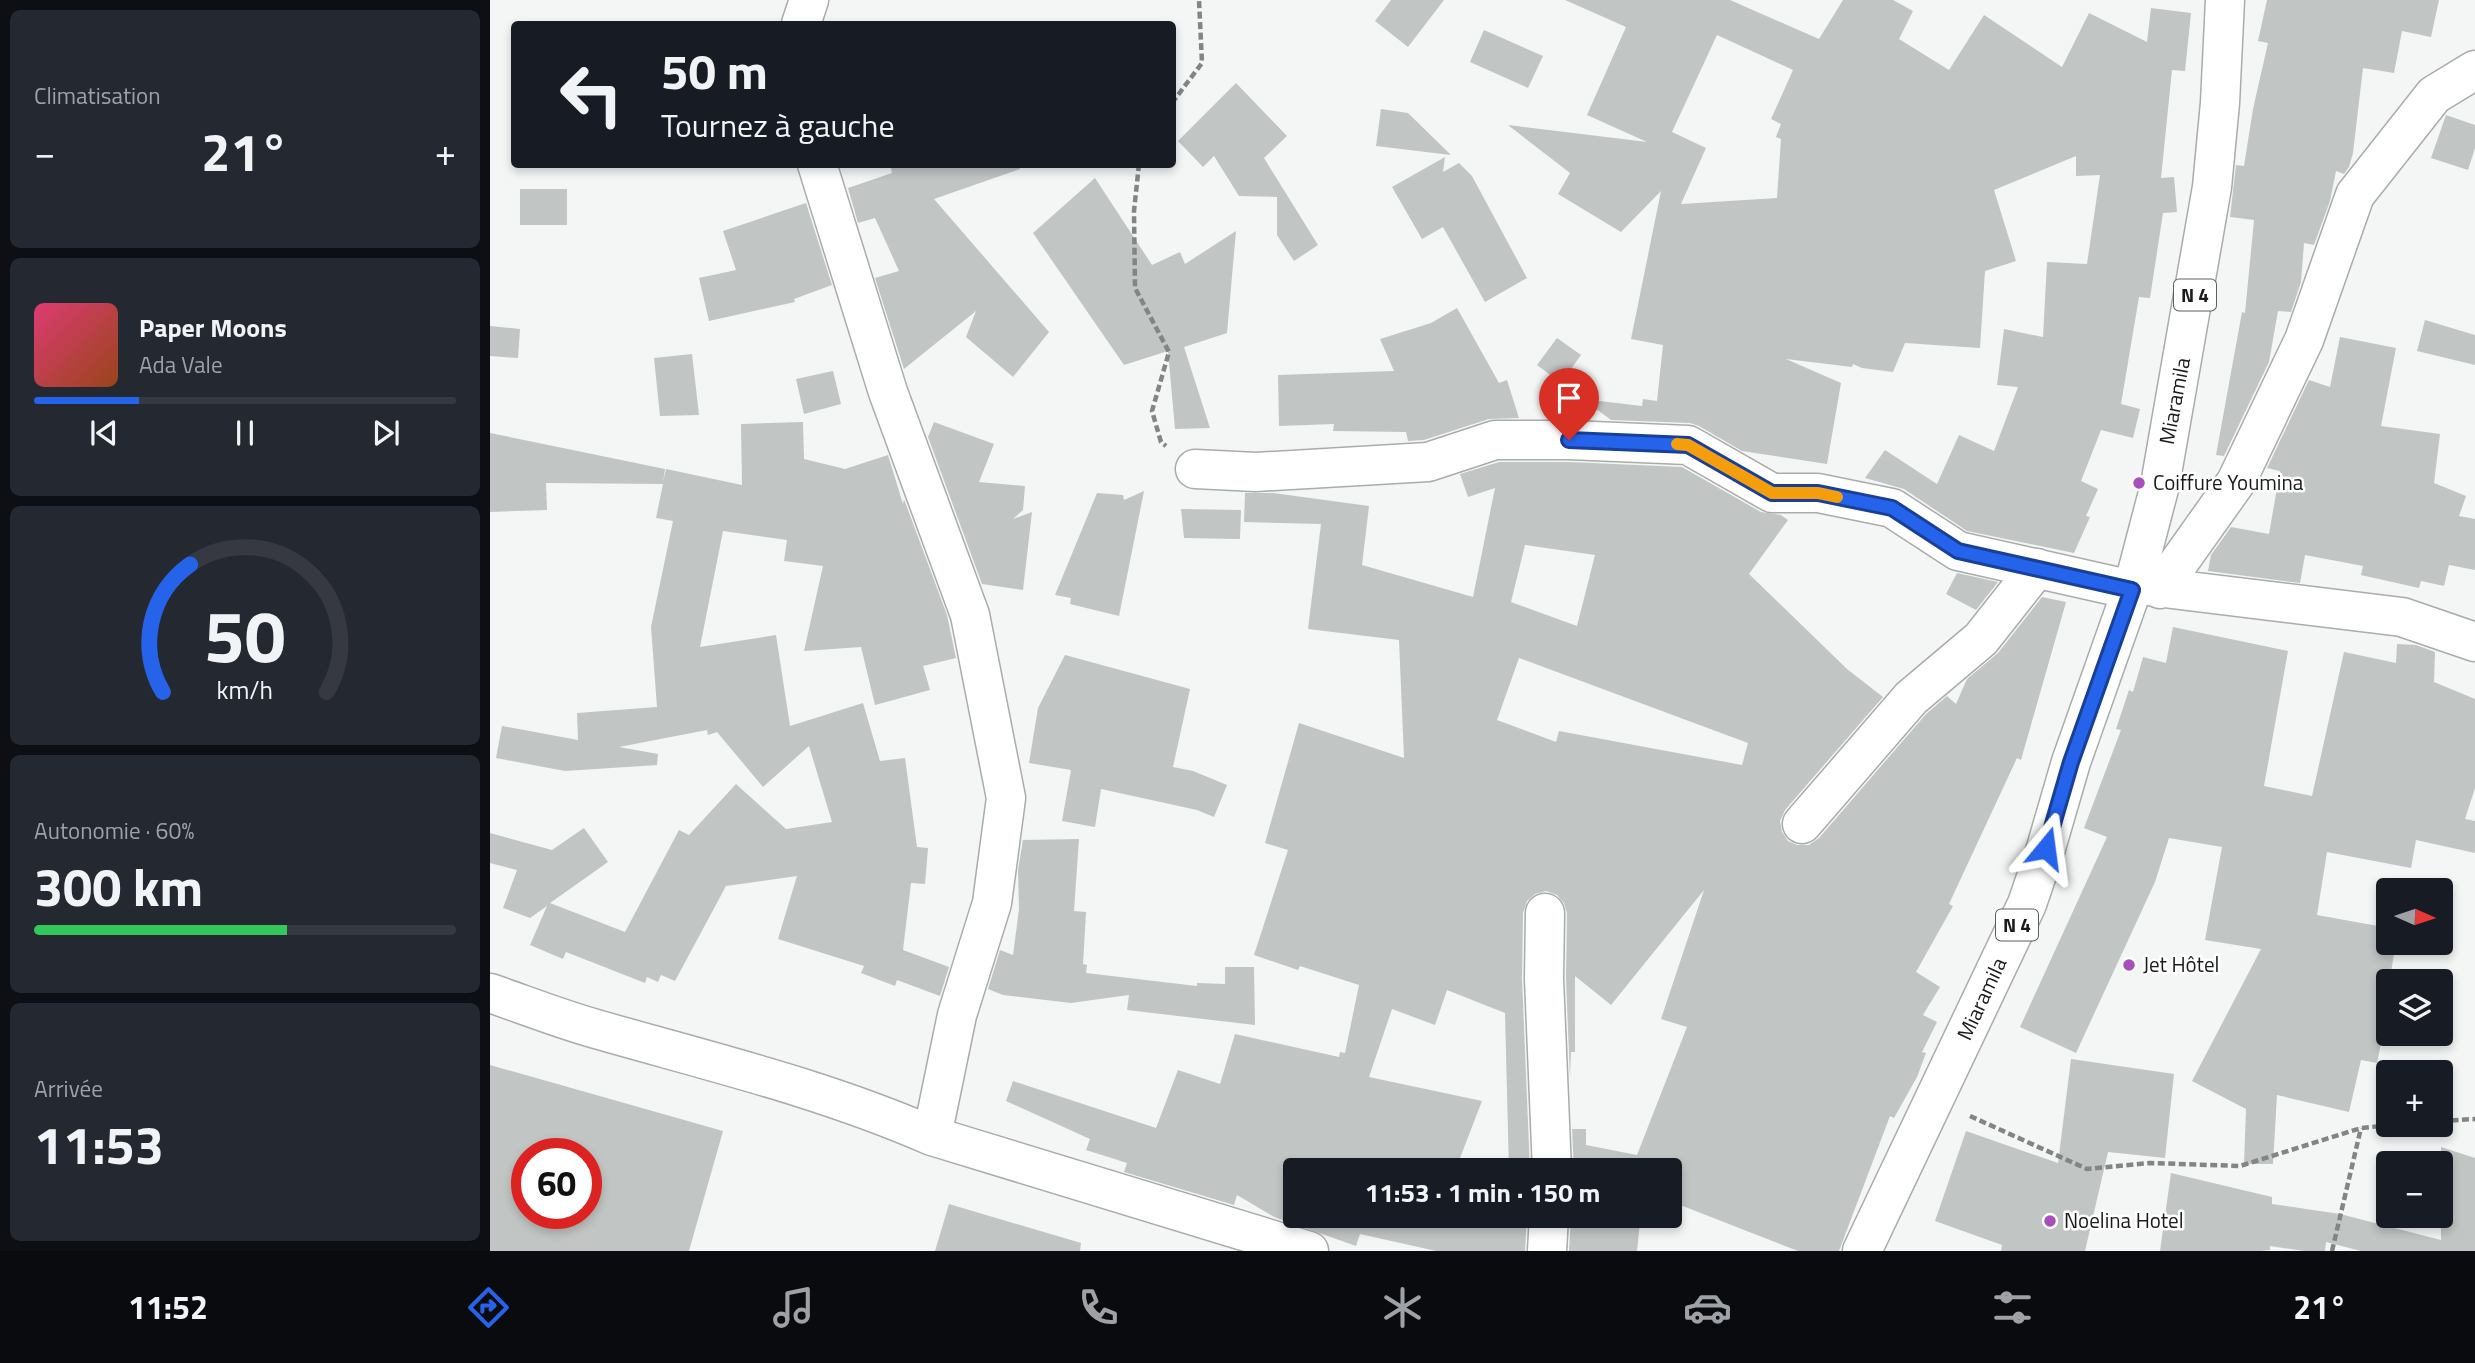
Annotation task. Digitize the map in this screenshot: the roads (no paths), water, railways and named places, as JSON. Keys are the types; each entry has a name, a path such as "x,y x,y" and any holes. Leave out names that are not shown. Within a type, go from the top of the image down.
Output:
{"street":[{"path":"802,21 809,0"},
{"name":"Miaramila","path":"1862,1251 2027,904 2071,762 2142,588 2204,238 2219,115 2225,0"},
{"path":"2142,588 2235,482 2304,340 2355,195 2434,95 2475,70"},
{"path":"818,168 888,392 970,615 1006,797 992,903 957,1016 932,1136"},
{"path":"1195,468 1256,472 1428,462 1495,440 1688,445 1772,493 1818,493 1892,508 1958,551 2142,588 2402,617 2475,642"},
{"path":"1802,824 1911,698 1981,639 2037,568"},
{"path":"1545,912 1544,979 1551,1158"},
{"path":"490,993 594,1029 746,1070 836,1098 932,1136 1309,1251"},
{"path":"1547,1251 1548,1228"}],"place":[{"name":"Coiffure Youmina","path":"2139,483"},
{"name":"Jet Hôtel","path":"2129,965"},
{"name":"Noelina Hotel","path":"2050,1221"}]}
